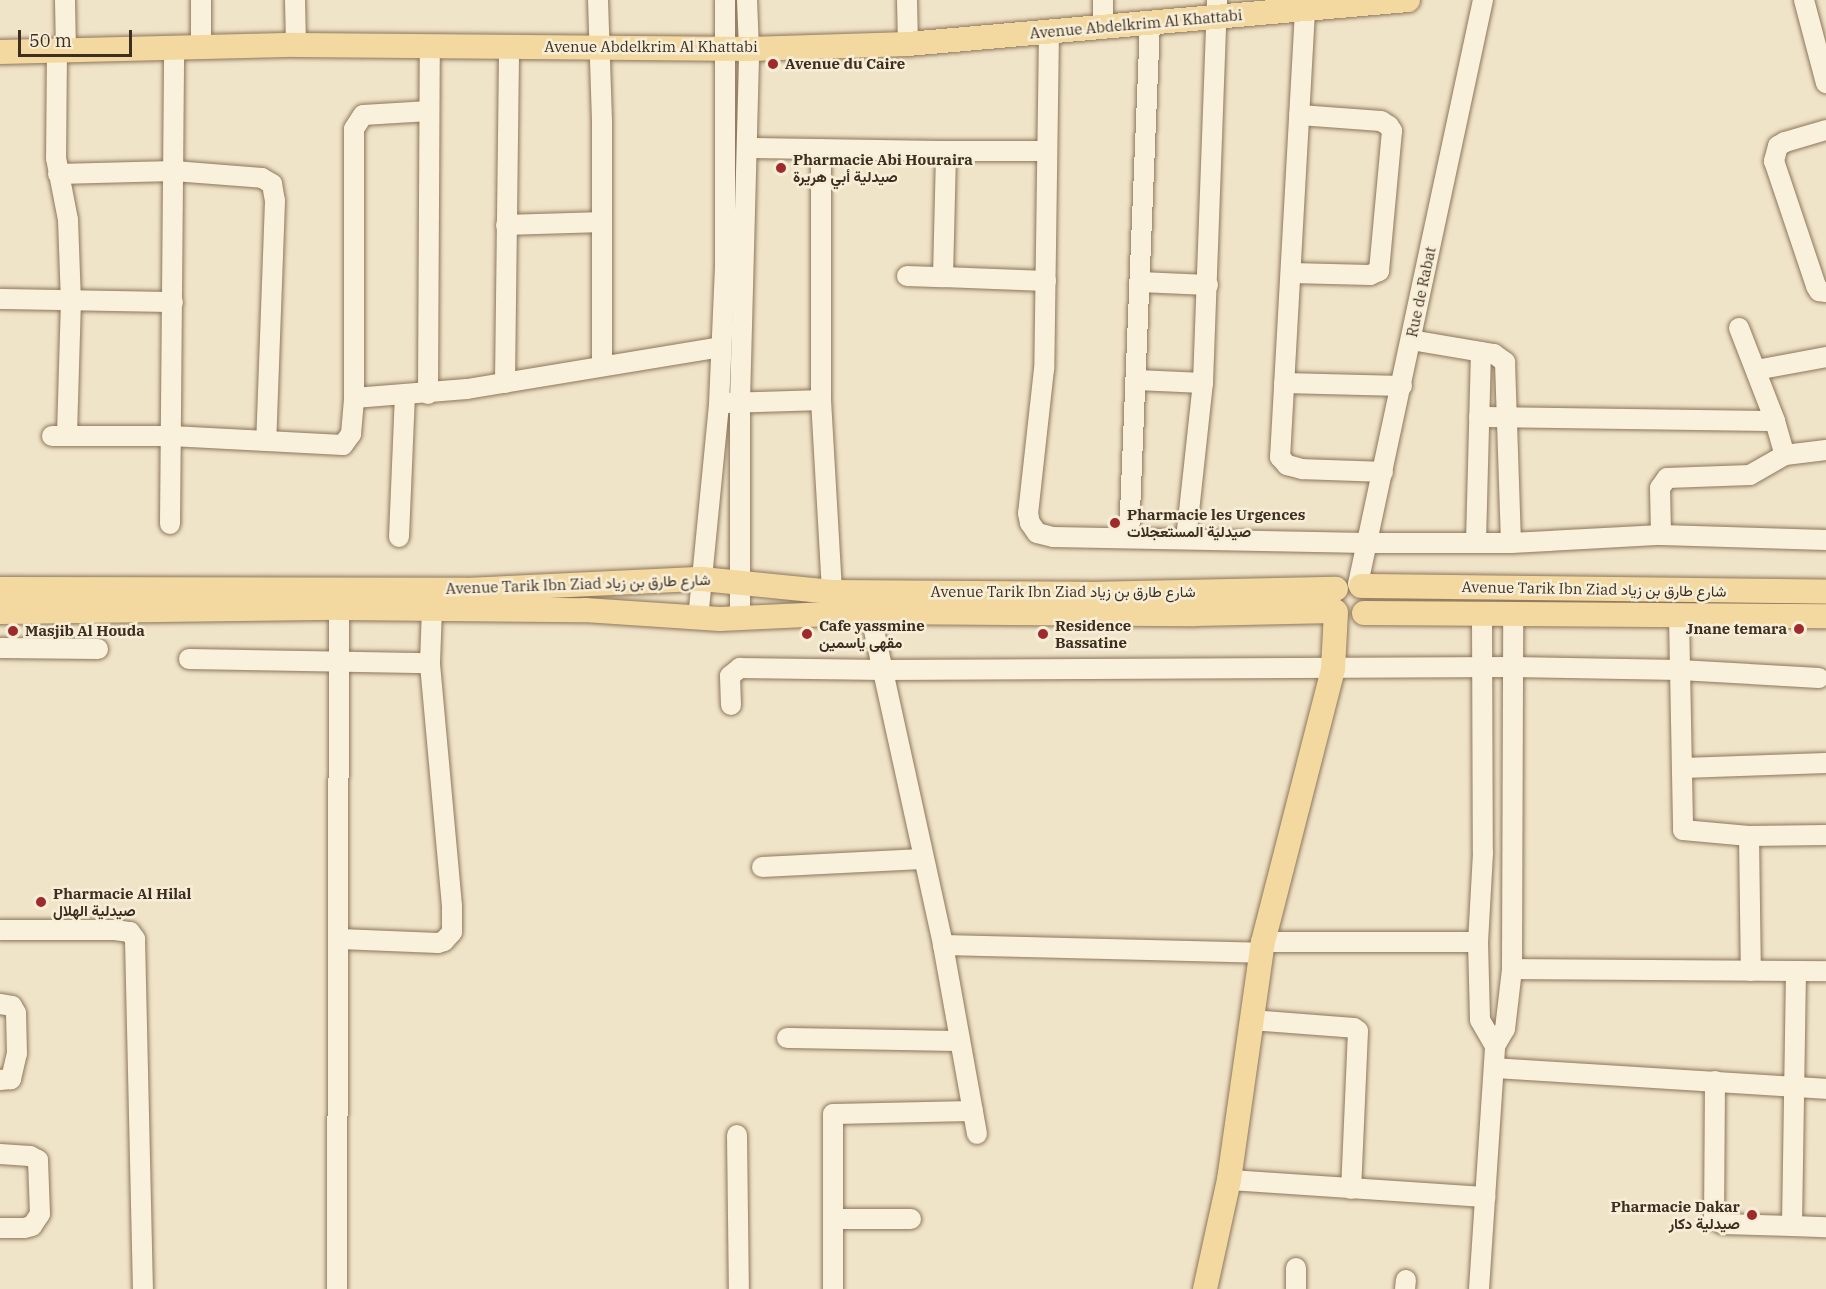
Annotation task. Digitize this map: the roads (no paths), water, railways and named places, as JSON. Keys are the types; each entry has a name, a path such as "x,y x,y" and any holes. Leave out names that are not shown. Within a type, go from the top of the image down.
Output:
{"main road":[{"name":"Avenue Abdelkrim Al Khattabi","path":"0,52 296,45 737,48 908,44 1150,24 1217,8 1305,11 1328,4 1408,0"},
{"name":"Avenue Tarik Ibn Ziad شارع طارق بن زياد","path":"0,590 465,590 702,579 832,592 1345,596 1826,592"},
{"name":"Avenue Tarik Ibn Ziad شارع طارق بن زياد","path":"0,612 339,608 585,610 698,619 870,612 1195,614 1345,596"},
{"path":"1205,1289 1229,1180 1262,947 1334,667 1345,596 1369,599 1334,667"},
{"name":"Avenue Tarik Ibn Ziad شارع طارق بن زياد","path":"1362,615 1826,616"}],"street":[{"path":"65,0 58,174 68,220 71,300 60,436 171,436 345,444 351,434 354,398 354,129 363,115 429,111"},
{"path":"201,0 201,47"},
{"path":"295,0 296,45"},
{"path":"598,0 602,366"},
{"path":"725,0 737,48 748,148 740,402 740,617"},
{"path":"698,619 719,404 737,48 747,0"},
{"path":"907,0 908,44"},
{"path":"1103,0 1103,27"},
{"name":"Rue de Rabat","path":"1345,596 1367,543 1483,0"},
{"path":"1804,0 1826,83"},
{"path":"1186,539 1203,383 1217,8"},
{"path":"1305,11 1280,453 1284,462 1302,468 1383,472"},
{"path":"1129,537 1150,24"},
{"path":"1049,32 1044,369 1028,513 1030,524 1037,533 1053,537 1367,543 1511,543 1661,536 1826,540"},
{"path":"428,394 430,46"},
{"path":"505,383 508,47"},
{"path":"170,524 174,48"},
{"path":"1291,273 1370,275 1379,271 1392,131 1386,123 1381,122 1299,115"},
{"path":"1826,130 1778,146 1774,160 1816,286 1819,291 1826,292"},
{"path":"748,148 1047,151"},
{"path":"821,149 821,400 832,592"},
{"path":"943,277 946,151"},
{"path":"58,174 174,171 262,177 272,184 275,201 266,441"},
{"path":"506,225 602,222"},
{"path":"907,276 1046,281"},
{"path":"1140,282 1208,285"},
{"path":"0,299 173,302"},
{"path":"1739,328 1775,421 1785,455"},
{"path":"1411,340 1499,355 1505,362 1511,543"},
{"path":"354,398 428,394 721,347"},
{"path":"1476,542 1481,352"},
{"path":"1756,370 1826,357"},
{"path":"1137,380 1203,383"},
{"path":"1284,383 1402,386"},
{"path":"399,537 405,395"},
{"path":"719,404 821,400"},
{"path":"1479,417 1775,421"},
{"path":"1661,536 1660,488 1667,478 1750,475 1785,455 1826,450"},
{"path":"337,1289 340,939 339,608"},
{"path":"340,939 438,943 444,941 452,932 452,906 430,663 432,609"},
{"path":"870,612 922,859 943,945 977,1134"},
{"path":"1482,616 1484,853 1478,942 1480,1020 1495,1046"},
{"path":"1479,1289 1495,1046 1506,1029 1512,969 1513,616"},
{"path":"1679,616 1683,830 1749,836 1826,836"},
{"path":"0,648 98,649"},
{"path":"189,659 430,663"},
{"path":"731,705 730,676 740,668 883,670 1334,667 1481,669 1512,667 1680,670 1819,678"},
{"path":"1683,768 1826,763"},
{"path":"1749,836 1750,971"},
{"path":"762,867 922,859"},
{"path":"0,930 115,930 130,932 135,939 143,1289"},
{"path":"943,945 1262,947 1478,942"},
{"path":"1512,969 1826,971"},
{"path":"1792,1226 1796,971"},
{"path":"0,1004 12,1006 16,1012 17,1053 11,1079 0,1080"},
{"path":"1251,1020 1358,1030 1351,1189"},
{"path":"787,1038 960,1041"},
{"path":"1494,1068 1826,1089"},
{"path":"1715,1082 1714,1219 1723,1224 1826,1227"},
{"path":"833,1289 833,1114 973,1111"},
{"path":"738,1135 739,1289"},
{"path":"0,1154 30,1156 38,1160 40,1214 32,1226 0,1228"},
{"path":"1229,1180 1485,1197"},
{"path":"833,1219 911,1219"},
{"path":"1296,1268 1296,1289"}],"place":[{"name":"Avenue du Caire","path":"773,64"},
{"name":"Pharmacie Abi Houraira صيدلية أبي هريرة","path":"781,168"},
{"name":"Pharmacie les Urgences صيدلية المستعجلات","path":"1115,523"},
{"name":"Jnane temara","path":"1799,629"},
{"name":"Masjib Al Houda","path":"13,631"},
{"name":"Cafe yassmine مقهى ياسمين","path":"807,634"},
{"name":"Residence Bassatine","path":"1043,634"},
{"name":"Pharmacie Al Hilal صيدلية الهلال","path":"41,902"},
{"name":"Pharmacie Dakar صيدلية دكار","path":"1752,1215"}]}
